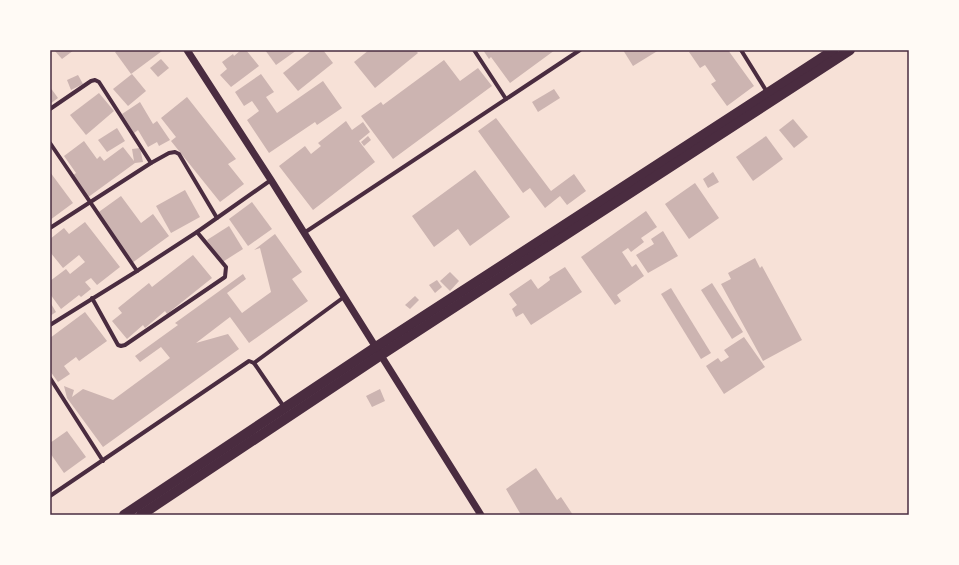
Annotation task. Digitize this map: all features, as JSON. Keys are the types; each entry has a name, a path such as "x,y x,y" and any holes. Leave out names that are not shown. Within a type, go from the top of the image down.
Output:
{"main road":[{"path":"124,515 288,411 834,50"},
{"path":"378,351 850,50"},
{"path":"141,515 288,411"}],"street":[{"path":"187,50 271,180 481,515"},
{"path":"474,50 506,99"},
{"path":"304,233 580,50"},
{"path":"740,50 768,93"},
{"path":"50,109 91,81 95,80 99,82 151,163"},
{"path":"50,143 137,271"},
{"path":"50,228 151,163 169,153 175,152 179,154 217,218"},
{"path":"50,325 197,232 271,180"},
{"path":"92,298 118,345 121,346 125,344 225,277 226,267 197,232"},
{"path":"254,363 344,297"},
{"path":"50,496 249,361 254,363 288,411"},
{"path":"50,378 103,461"}],"building":[{"path":"54,50 74,50 62,59"},
{"path":"118,50 162,51 131,74 115,52"},
{"path":"241,50 246,50 259,66 231,87 220,75 227,69 222,62 233,54 234,56"},
{"path":"265,50 297,50 276,65"},
{"path":"312,50 323,50 333,63 298,91 283,73"},
{"path":"369,50 415,50 418,53 375,88 354,62"},
{"path":"483,50 555,50 510,83 491,57 489,59"},
{"path":"623,50 659,50 633,66"},
{"path":"692,50 728,50 754,86 727,106 711,84 716,81 705,65 700,68 689,52"},
{"path":"161,59 169,68 158,77 150,68"},
{"path":"444,60 460,81 478,68 492,86 393,159 361,116 381,102 383,105"},
{"path":"132,74 146,91 128,106 113,89"},
{"path":"261,74 274,92 266,97 277,113 323,81 342,108 317,125 315,122 269,153 247,120 259,111 252,101 244,106 235,92"},
{"path":"78,75 83,84 71,90 67,80"},
{"path":"50,87 58,98 50,104"},
{"path":"554,89 560,98 538,112 532,102"},
{"path":"99,93 114,111 86,135 70,115"},
{"path":"187,97 236,159 228,164 244,184 220,202 171,141 176,137 161,118"},
{"path":"140,102 153,124 157,121 170,140 159,146 157,142 148,147 138,130 134,133 122,114"},
{"path":"496,118 551,191 574,174 586,191 567,205 560,196 545,208 530,188 523,193 478,131"},
{"path":"793,119 808,137 794,148 779,130"},
{"path":"346,121 352,130 363,122 370,132 359,141 375,162 313,210 279,166 305,146 311,154 321,146 318,143"},
{"path":"117,128 125,141 107,152 98,140"},
{"path":"368,136 371,140 364,146 361,142"},
{"path":"766,136 783,159 753,181 736,157"},
{"path":"84,141 97,159 100,156 104,161 123,147 134,161 132,149 140,148 143,162 135,163 87,198 72,176 76,173 64,156"},
{"path":"475,170 510,217 470,246 458,229 434,247 412,216"},
{"path":"50,172 73,203 50,220"},
{"path":"713,172 719,182 708,188 703,179"},
{"path":"695,183 719,218 689,239 665,204"},
{"path":"185,190 200,217 171,233 156,206"},
{"path":"121,196 141,223 153,214 169,236 132,263 96,214"},
{"path":"252,202 272,229 248,246 229,219"},
{"path":"646,211 657,227 641,238 644,242 631,252 628,248 622,252 632,267 636,264 644,276 617,295 621,301 615,305 581,257"},
{"path":"85,222 120,267 97,285 91,278 85,282 91,289 81,297 79,295 61,309 50,294 50,281 66,269 70,274 85,262 79,255 63,268 50,252 50,239 64,228 69,234"},
{"path":"229,226 243,249 221,263 207,240"},
{"path":"663,231 678,256 648,273 636,255 654,244 651,239"},
{"path":"275,234 302,272 292,279 308,301 249,343 230,317 196,343 228,334 239,349 103,447 67,398 64,386 74,390 72,397 83,389 113,400 170,358 161,347 140,362 135,356 178,325 175,323 243,274 246,279 227,293 242,313 271,292 260,248 254,250"},
{"path":"193,255 212,278 167,314 165,311 145,328 143,325 127,339 112,321 122,313 118,308 149,283 152,287"},
{"path":"755,258 760,268 762,266 802,340 763,361 721,284 731,279 728,273"},
{"path":"565,267 582,292 531,325 523,313 516,317 512,309 517,305 509,294 531,279 538,289 550,280 549,277"},
{"path":"450,272 459,281 450,291 440,281"},
{"path":"437,280 442,287 435,293 429,285"},
{"path":"712,283 743,332 732,339 701,290"},
{"path":"671,288 711,353 701,359 661,294"},
{"path":"415,296 419,300 410,309 405,305"},
{"path":"50,302 56,312 50,316"},
{"path":"85,312 107,341 79,361 76,357 64,366 70,374 58,382 50,371 50,338"},
{"path":"744,337 765,367 724,394 706,366 718,358 721,362 729,357 724,350"},
{"path":"380,389 385,401 372,407 366,396"},
{"path":"67,431 86,457 64,473 50,453 50,443"},
{"path":"536,468 557,500 561,497 573,515 521,515 506,489"}]}
